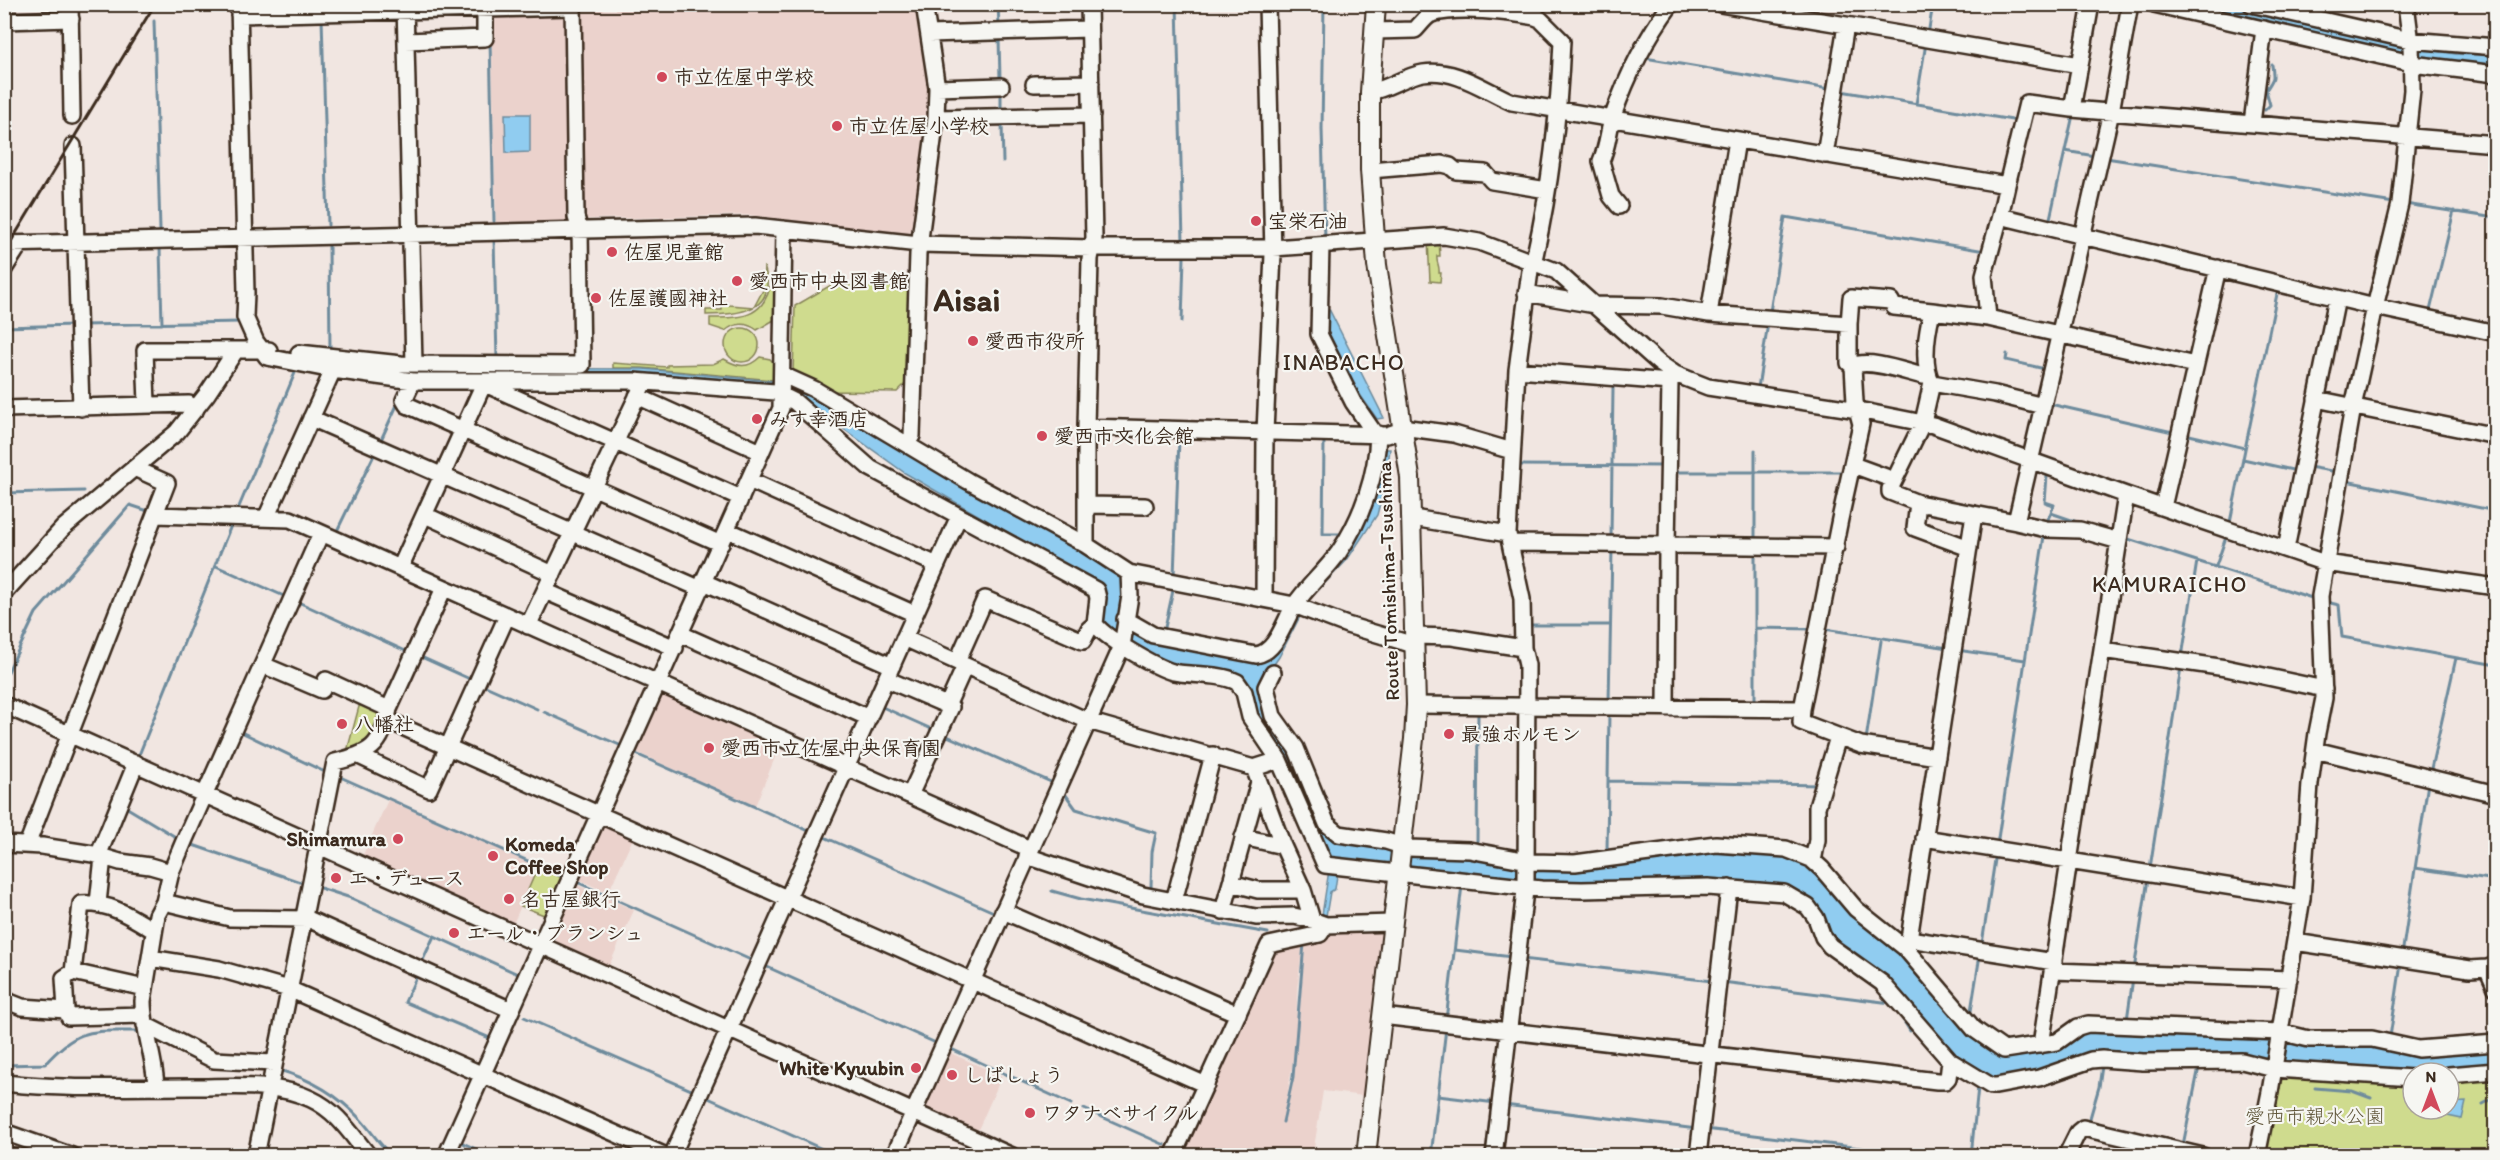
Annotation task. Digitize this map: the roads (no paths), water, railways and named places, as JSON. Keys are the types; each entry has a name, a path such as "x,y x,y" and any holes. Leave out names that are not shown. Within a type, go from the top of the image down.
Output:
{"main road":[{"name":"Route Tomishima-Tsushima","path":"1366,1155 1416,705 1413,518 1410,477 1374,243 1370,170 1370,92 1376,4"}],"street":[{"path":"907,443 912,436 919,244 936,118 937,88 924,4"},
{"path":"1086,545 1086,427 1092,248 1089,4"},
{"path":"1264,599 1265,432 1273,299 1267,4"},
{"path":"1619,206 1611,196 1601,161 1608,147 1612,119 1627,79 1656,26 1671,4"},
{"path":"1720,4 2080,65"},
{"path":"2072,109 2091,4"},
{"path":"2016,522 2111,112 2130,4"},
{"path":"2154,4 2265,29 2411,51 2496,47"},
{"path":"2251,4 2411,51 2472,73 2496,74"},
{"path":"2257,1155 2302,898 2310,784 2324,698 2320,596 2325,562 2354,407 2400,204 2407,135 2411,51 2406,4"},
{"path":"147,404 145,350 262,350 414,364 582,365 580,230 576,217 573,6 405,7 322,12 239,10 245,317 262,350 267,357 333,370 413,381 644,382 753,390 783,385 814,389 968,481 1086,545 1129,573 1299,607 1347,626 1414,640 1452,637 1523,648"},
{"path":"405,7 414,364"},
{"path":"406,41 485,38 491,7"},
{"path":"1374,31 1415,30 1430,15 1446,12 1535,11 1562,41 1558,110 1547,190 1548,199 1535,255 1531,263 1526,293 1517,370 1512,451 1509,538 1522,599 1523,648 1527,665 1527,862 1494,1155"},
{"path":"4,21 71,12 72,116"},
{"path":"1825,155 1846,25"},
{"path":"929,34 1089,29"},
{"path":"2252,123 2265,29"},
{"path":"1370,92 1380,91 1422,73 1444,73 1478,84 1512,102 2007,185"},
{"path":"1034,84 1091,83"},
{"path":"937,88 1001,86"},
{"path":"1988,318 1984,275 2026,103 2072,109 2496,144"},
{"path":"936,118 1092,115"},
{"path":"1709,314 1737,140"},
{"path":"73,146 81,408"},
{"path":"1370,170 1442,164 1456,171 1485,173 1492,181 1547,190"},
{"path":"2000,216 2375,307 2496,333"},
{"path":"4,269 12,244 755,226 919,244 1092,248 1273,249 1374,243 1427,236 1463,237 1556,271 1659,363 1672,378 1665,708"},
{"path":"446,1155 782,408 784,228"},
{"path":"1125,621 1153,635 1262,655 1272,646 1339,553 1364,509 1377,434 1353,402 1319,334 1324,246"},
{"path":"2163,507 2218,268"},
{"path":"1526,293 1595,305 1662,306 1709,314 1849,324"},
{"path":"1937,757 1861,745 1801,722 1840,519 1861,424 1855,402 1853,366 1849,363 1851,298 1891,301 1894,307 1988,318 2195,365"},
{"path":"2286,549 2337,298"},
{"path":"1932,311 1927,333 1929,379 1923,422 1890,492 1918,503 2046,529 2080,530 2118,541"},
{"path":"8,586 63,528 177,432 193,406 236,350"},
{"path":"1853,366 1857,364 1880,365 2043,406"},
{"path":"266,518 333,370"},
{"path":"1517,370 1672,378 1728,392 1858,410 1923,422 1972,438 2031,462 2325,562 2496,587"},
{"path":"413,381 404,400 407,405 594,487 915,614"},
{"path":"528,626 644,382"},
{"path":"400,568 485,383"},
{"path":"485,383 741,498"},
{"path":"783,385 795,402 870,468 1096,590 1098,598 1095,624 1100,631 1170,671 1237,682 1244,692 1250,717 1279,760 1334,866 1582,890 1729,888 1784,892 1808,907 1830,946 1882,983 1950,1061 1991,1086 2039,1078 2091,1060 2242,1061 2274,1068 2401,1077"},
{"path":"637,396 761,452"},
{"path":"2316,399 2496,436"},
{"path":"4,409 141,407 147,404 193,406"},
{"path":"312,418 702,586 889,672 951,707 910,795"},
{"path":"1086,427 1387,435 1409,428 1454,434 1512,451"},
{"path":"1853,465 1894,480"},
{"path":"27,845 167,483 134,468"},
{"path":"749,480 937,565"},
{"path":"2041,1045 2126,495"},
{"path":"1918,503 1915,528 1969,548"},
{"path":"1087,505 1145,506"},
{"path":"1907,944 1974,514"},
{"path":"155,515 290,519 910,795 1028,853 1143,895 1256,917 1294,916 1319,922 1392,923"},
{"path":"425,515 553,574"},
{"path":"672,1155 959,516"},
{"path":"1413,518 1509,538 1667,545 1836,547"},
{"path":"156,1087 155,1067 144,1020 145,988 157,915 164,902 171,872 321,533"},
{"path":"894,1155 1088,722 1121,643 1131,585 1129,573"},
{"path":"256,1155 335,762 359,756 372,749 444,588"},
{"path":"545,591 678,641 869,718"},
{"path":"947,706 985,600 1083,641 1089,629 1095,624"},
{"path":"359,756 429,789 461,713 466,709 507,616"},
{"path":"904,638 1088,722 1213,755 1257,775 1283,846 1319,922 1320,934 1269,945 1173,1155"},
{"path":"2102,650 2226,668 2324,689"},
{"path":"262,665 322,690 326,680 447,747 1206,1085"},
{"path":"1273,673 1266,687 1273,716 1296,748 1327,824 1339,834 1386,842 1401,848 1469,850 1527,862 1575,863 1716,844 1786,849 1810,859 1822,869 1856,909 1907,944 1974,1029 2004,1050 2057,1042 2078,1027 2088,1024 2280,1033 2309,1038 2372,1039 2418,1049 2496,1043"},
{"path":"4,705 1012,1155"},
{"path":"1416,705 1802,709"},
{"path":"1810,859 1814,856 1817,840 1817,807 1832,764 1832,752 1838,737"},
{"path":"2315,750 2496,794"},
{"path":"1174,901 1213,755"},
{"path":"1223,910 1257,775 1279,760"},
{"path":"98,903 101,856 136,763"},
{"path":"1243,837 1283,846"},
{"path":"1924,838 2302,898"},
{"path":"4,844 27,845 101,856 171,872"},
{"path":"1231,883 1258,890 1303,890"},
{"path":"1698,1155 1729,888"},
{"path":"164,902 230,918 303,919 389,953 511,1010"},
{"path":"73,972 81,904 98,903 122,911 153,930"},
{"path":"1003,911 1238,1014"},
{"path":"2295,942 2470,969 2491,967 2496,988"},
{"path":"1907,944 2053,966 2289,979"},
{"path":"150,958 207,966 289,989 666,1155"},
{"path":"145,988 73,972 64,978 66,1010 69,1017 144,1020 214,1060 274,1063"},
{"path":"4,995 7,1001 22,1007 66,1010"},
{"path":"1382,1016 1937,1081 1944,1081 1948,1078 1950,1061"},
{"path":"2461,1074 2496,1071"},
{"path":"4,1083 82,1088 269,1087 309,1098 326,1107 338,1116 369,1155"},
{"path":"2066,1155 2078,1132 2083,1128 2203,1155"},
{"path":"4,1132 72,1155"}],"water":[{"path":"2179,5 2224,5 2405,46 2456,54 2495,56 2495,68 2451,64"},
{"path":"505,114 530,114 530,152 506,153"},
{"path":"1323,308 1329,309 1384,418 1377,419 1340,366 1324,332"},
{"path":"269,353 396,368 643,369 795,383 1118,573 1124,582 1119,616 1251,660 1341,559 1380,449 1390,449 1386,480 1377,515 1347,560 1308,601 1279,657 1263,680 1320,821 1409,856 1416,853 1480,857 1518,865 1721,850 1766,852 1802,860 1891,939 2001,1054 2080,1029 2222,1031 2312,1044 2378,1047 2416,1054 2441,1055 2495,1049 2495,1063 2461,1066 2461,1061 2401,1061 2401,1072 2306,1062 2282,1064 2232,1052 2144,1055 2094,1051 2002,1081 1991,1080 1964,1066 1833,942 1809,899 1789,887 1732,883 1578,886 1339,862 1335,889 1330,892 1326,916 1322,915 1329,870 1253,708 1245,680 1240,675 1172,664 1113,633 1102,622 1104,596 1068,567 905,473 792,392 773,387 407,374"},
{"path":"2461,1102 2466,1102 2462,1119 2461,1119"}],"waterway":[{"path":"998,4 999,26"},
{"path":"1177,4 1183,242"},
{"path":"1324,4 1322,129 1325,240"},
{"path":"1928,35 1933,4"},
{"path":"322,18 328,225"},
{"path":"154,21 160,230"},
{"path":"999,38 1000,79"},
{"path":"490,40 494,221"},
{"path":"1916,104 1926,43"},
{"path":"1645,58 1829,89"},
{"path":"2265,110 2270,105 2266,90 2273,78 2272,65"},
{"path":"1001,91 1001,111"},
{"path":"1841,91 2018,121"},
{"path":"2049,223 2073,115"},
{"path":"1002,123 1003,162"},
{"path":"2065,151 2095,156"},
{"path":"2106,158 2394,203"},
{"path":"2405,204 2489,217"},
{"path":"2429,315 2454,211"},
{"path":"1770,312 1785,217 1985,251"},
{"path":"494,239 497,359"},
{"path":"329,245 330,351"},
{"path":"160,248 162,324"},
{"path":"1182,321 1184,257"},
{"path":"2230,522 2278,289"},
{"path":"82,325 241,322"},
{"path":"1758,388 1768,323"},
{"path":"4,327 75,325"},
{"path":"2007,354 2006,360 2045,369"},
{"path":"236,514 297,368"},
{"path":"1611,539 1613,388"},
{"path":"380,442 398,403"},
{"path":"2050,404 2177,433"},
{"path":"2185,434 2245,448"},
{"path":"1174,577 1179,438"},
{"path":"1324,441 1323,534 1343,534"},
{"path":"1755,450 1755,541"},
{"path":"335,535 375,453"},
{"path":"2243,459 2297,471"},
{"path":"1518,465 1664,466"},
{"path":"2309,467 2337,472"},
{"path":"1674,472 1844,472"},
{"path":"2046,524 2054,505 2045,502 2047,476"},
{"path":"2346,481 2496,511"},
{"path":"4,493 84,491"},
{"path":"4,680 36,613 130,505 151,512"},
{"path":"2051,513 2083,524"},
{"path":"139,755 232,523"},
{"path":"1997,845 2044,536"},
{"path":"2125,538 2315,599"},
{"path":"2216,566 2225,540"},
{"path":"1609,702 1612,549"},
{"path":"1755,550 1755,703"},
{"path":"2182,657 2197,561"},
{"path":"216,566 286,597"},
{"path":"1164,632 1174,586"},
{"path":"296,601 410,653"},
{"path":"2326,602 2339,605 2342,637 2496,665"},
{"path":"1528,625 1610,625"},
{"path":"1755,628 1813,629"},
{"path":"1824,629 1948,648"},
{"path":"1866,740 1881,641"},
{"path":"1957,650 2025,660"},
{"path":"419,656 472,680"},
{"path":"2430,773 2456,658"},
{"path":"2150,868 2181,667"},
{"path":"481,684 537,709"},
{"path":"880,706 936,731"},
{"path":"1477,845 1478,711"},
{"path":"544,712 624,747"},
{"path":"1607,852 1609,712"},
{"path":"239,731 327,773"},
{"path":"945,735 1053,783"},
{"path":"636,754 811,832"},
{"path":"338,776 566,878"},
{"path":"1608,781 1819,785"},
{"path":"2402,955 2428,783"},
{"path":"1063,791 1076,809 1156,833 1152,852 1151,887"},
{"path":"124,806 179,839"},
{"path":"822,836 996,913"},
{"path":"190,844 303,883"},
{"path":"1982,944 1996,853"},
{"path":"2415,868 2496,880"},
{"path":"2134,970 2148,879"},
{"path":"579,883 753,961"},
{"path":"1446,1020 1462,885"},
{"path":"314,886 351,898 520,975"},
{"path":"1052,891 1081,899 1268,933"},
{"path":"421,964 434,936"},
{"path":"1283,1122 1293,1077 1304,943"},
{"path":"1455,950 1512,957"},
{"path":"1970,1017 1980,955"},
{"path":"1522,959 1712,981"},
{"path":"2390,1037 2401,964"},
{"path":"765,966 938,1044"},
{"path":"418,973 405,1002 492,1039"},
{"path":"2127,1020 2133,978"},
{"path":"1722,982 1891,1003"},
{"path":"1897,1010 1910,1031"},
{"path":"524,1017 696,1092"},
{"path":"1431,1156 1446,1028"},
{"path":"4,1065 45,1064 68,1043 88,1033 141,1031"},
{"path":"949,1048 1071,1104"},
{"path":"2088,1125 2099,1087 2102,1066"},
{"path":"2183,1145 2199,1067"},
{"path":"279,1070 302,1078 334,1096 361,1120 392,1156"},
{"path":"1971,1156 1978,1087"},
{"path":"2315,1088 2352,1091 2371,1098"},
{"path":"1438,1096 1496,1103"},
{"path":"706,1097 838,1156"},
{"path":"2483,1104 2496,1097"},
{"path":"1504,1105 1697,1129"},
{"path":"1084,1109 1165,1145"},
{"path":"1705,1129 1909,1154"},
{"path":"463,1143 491,1156"},
{"path":"1909,1154 1922,1156"}],"railway":[{"path":"4,253 155,4"}],"place":[{"name":"市立佐屋中学校","path":"662,77"},
{"name":"市立佐屋小学校","path":"837,126"},
{"name":"宝栄石油","path":"1256,221"},
{"name":"佐屋児童館","path":"612,252"},
{"name":"愛西市中央図書館","path":"737,281"},
{"name":"佐屋護國神社","path":"596,298"},
{"name":"愛西市役所","path":"973,341"},
{"name":"みす幸酒店","path":"757,419"},
{"name":"愛西市文化会館","path":"1042,436"},
{"name":"八幡社","path":"342,724"},
{"name":"最強ホルモン","path":"1449,734"},
{"name":"愛西市立佐屋中央保育園","path":"709,748"},
{"name":"Shimamura","path":"398,839"},
{"name":"Komeda Coffee Shop","path":"493,856"},
{"name":"エ・デュース","path":"336,878"},
{"name":"名古屋銀行","path":"509,899"},
{"name":"エール・ブランシュ","path":"454,933"},
{"name":"White Kyuubin","path":"916,1068"},
{"name":"しばしょう","path":"952,1075"},
{"name":"ワタナベサイクル","path":"1030,1113"}],"district":[{"name":"Aisai","path":"967,300"},
{"name":"INABACHO","path":"1344,362"},
{"name":"KAMURAICHO","path":"2170,584"}],"park label":[{"name":"愛西市親水公園","path":"2315,1116"}]}
